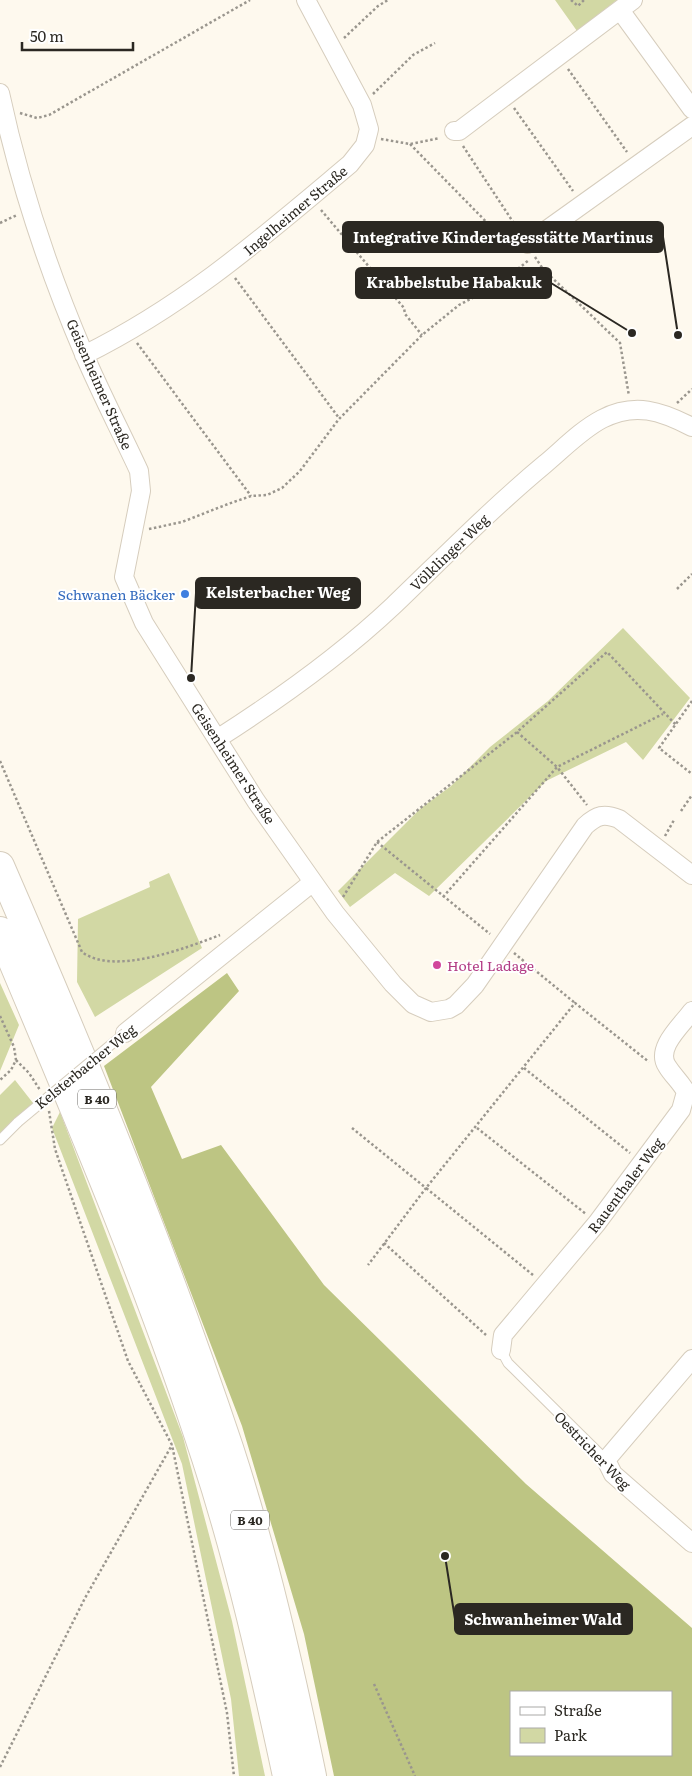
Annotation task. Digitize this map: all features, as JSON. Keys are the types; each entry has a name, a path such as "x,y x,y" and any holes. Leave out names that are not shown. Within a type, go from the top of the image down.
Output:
{"highway":[{"name":"B 40","path":"0,866 133,1188 195,1352 229,1449 263,1562 312,1776"},
{"name":"B 40","path":"0,931 114,1209 173,1360 198,1433 239,1570 259,1648 287,1776"}],"street":[{"name":"Ingelheimer Straße","path":"84,355 129,333 227,267 350,164 365,145 369,129 362,105 306,0"},
{"path":"454,131 460,132 626,5 692,109"},
{"name":"Geisenheimer Straße","path":"2,100 31,208 53,277 84,355 139,471 141,491 124,577 144,623 256,801 336,913 404,996 412,1004 431,1012 456,1006 475,985 585,826 596,816"},
{"path":"530,250 583,205 692,126"},
{"name":"Völklinger Weg","path":"218,739 260,712 354,639 392,607 512,492 586,430 602,420 632,410 666,414 692,427"},
{"path":"596,816 607,814 619,819 692,875"},
{"name":"Kelsterbacher Weg","path":"125,1033 313,882"},
{"path":"665,1065 666,1045 692,1011"},
{"name":"Rauenthaler Weg","path":"501,1350 503,1335 597,1223 685,1102 686,1092 665,1065"},
{"path":"606,1460 692,1359"},
{"name":"Oestricher Weg","path":"606,1460 613,1474 692,1543"}],"lane":[{"name":"Kelsterbacher Weg","path":"0,1140 18,1122 125,1033"},
{"name":"Oestricher Weg","path":"501,1350 508,1363 606,1460"}],"path":[{"path":"2,100 31,117 49,115 250,0"},
{"path":"331,50 378,6 388,0"},
{"path":"571,0 578,6 584,0"},
{"path":"362,105 413,55 435,43"},
{"path":"559,56 637,166"},
{"path":"506,96 583,205"},
{"path":"133,531 182,522 252,496 267,495 289,483 339,418 422,335 459,305 499,284 530,250 504,240 410,144"},
{"path":"310,197 404,308 405,314 422,335"},
{"path":"227,267 339,418"},
{"path":"129,333 252,496"},
{"path":"666,414 692,389"},
{"path":"677,589 692,574"},
{"path":"336,913 346,891 377,842 517,732 607,652 676,725"},
{"path":"692,701 659,748 692,774"},
{"path":"443,897 557,767 664,714"},
{"path":"517,732 557,767 596,816"},
{"path":"0,761 82,952 90,958 115,961 171,953 224,934"},
{"path":"681,811 692,795"},
{"path":"377,842 651,1064 665,1065"},
{"path":"368,1264 426,1188 477,1128 575,1002"},
{"path":"0,1016 14,1047 16,1060 11,1070 0,1080"},
{"path":"16,1060 29,1073 42,1094"},
{"path":"524,1068 642,1163"},
{"path":"48,1108 56,1149 128,1361 172,1445 227,1713 234,1776"},
{"path":"352,1128 545,1285"},
{"path":"477,1128 597,1223"},
{"path":"384,1243 474,1322 501,1350"},
{"path":"0,1767 86,1598 172,1445"},
{"path":"374,1684 416,1776"}],"green space":[{"path":"555,0 617,0 577,31"},
{"path":"623,628 690,698 643,760 626,742 546,781 429,896 395,873 350,907 338,891 421,808 451,786 490,747 548,701"},
{"path":"169,873 202,948 95,1017 77,982 78,919 150,887 149,882"},
{"path":"227,973 239,991 151,1087 182,1159 221,1145 324,1285 526,1484 692,1628 692,1776 334,1776 304,1634 242,1426 104,1066"},
{"path":"0,983 19,1025 0,1071"},
{"path":"15,1080 33,1103 0,1134 0,1095"},
{"path":"60,1112 183,1437 232,1621 265,1776 239,1776 231,1699 182,1464 52,1128"}],"place":[{"name":"Krabbelstube Habakuk","path":"632,333"},
{"name":"Integrative Kindertagesstätte Martinus","path":"678,335"},
{"name":"Schwanen Bäcker","path":"185,594"},
{"name":"Kelsterbacher Weg","path":"191,678"},
{"name":"Hotel Ladage","path":"437,965"},
{"name":"Schwanheimer Wald","path":"445,1556"}]}
